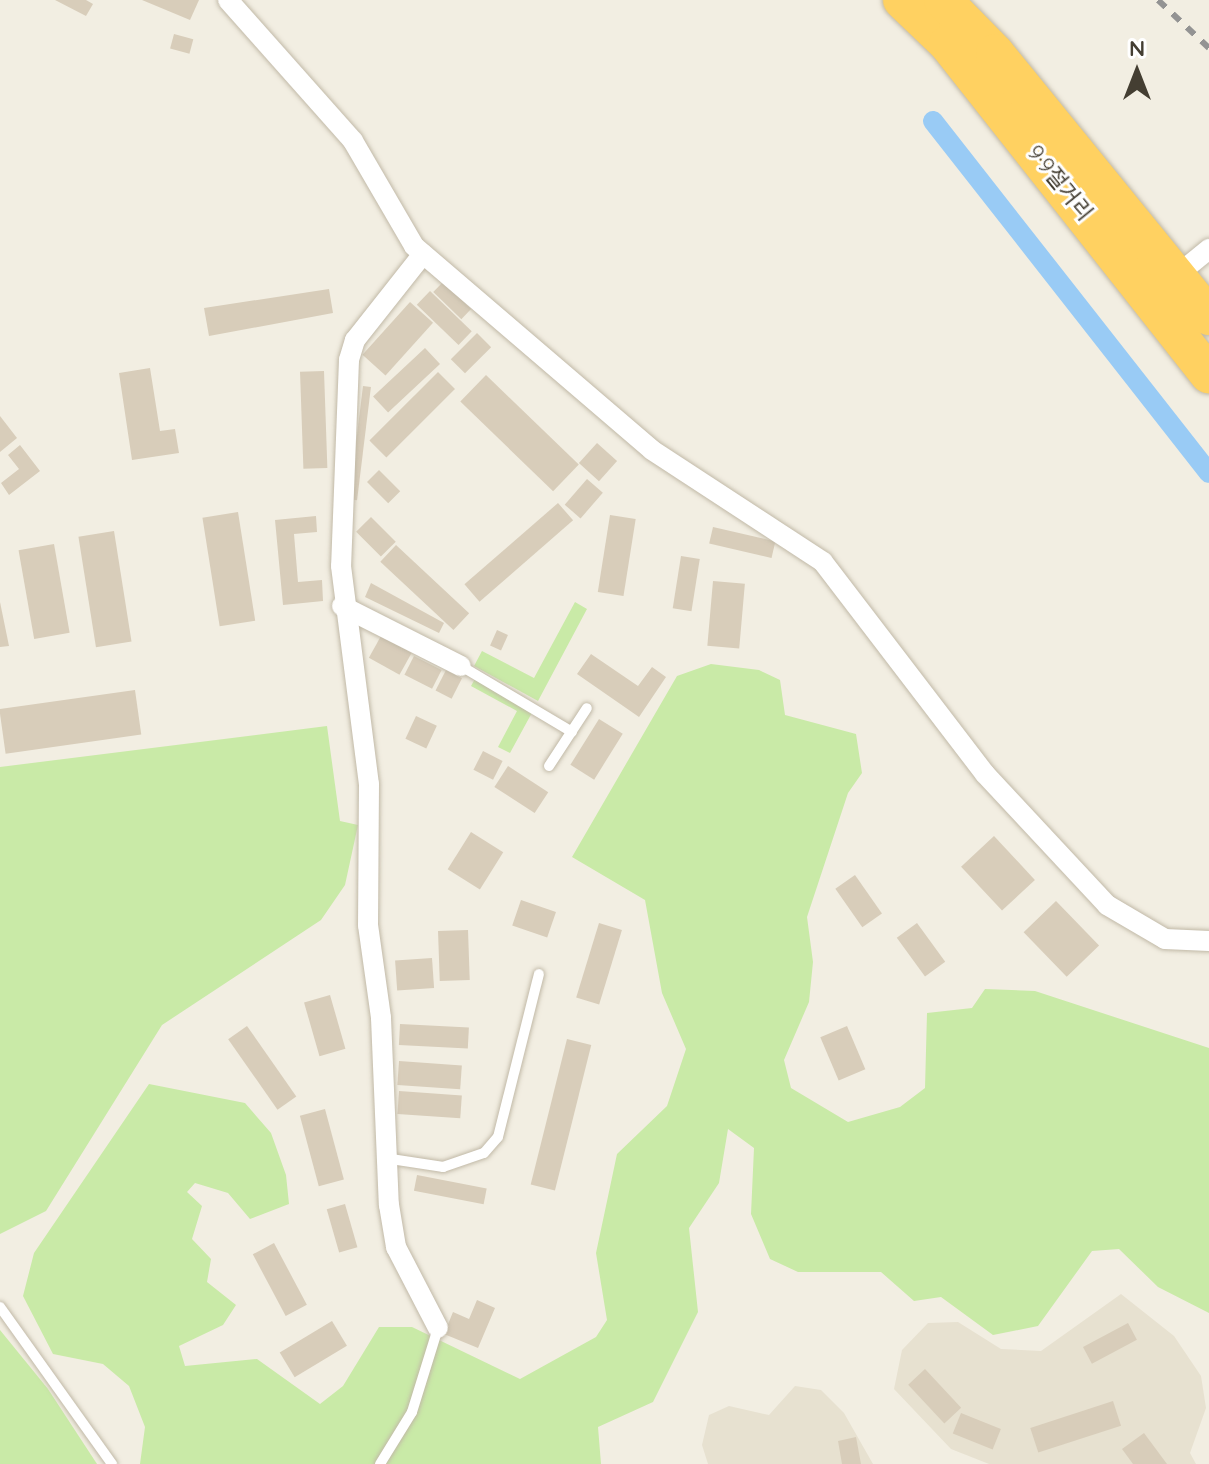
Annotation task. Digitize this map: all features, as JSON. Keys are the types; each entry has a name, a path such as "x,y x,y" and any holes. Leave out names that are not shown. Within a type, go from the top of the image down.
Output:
{"highway":[{"name":"9·9절거리","path":"902,0 948,44 1209,374"},
{"name":"9·9절거리","path":"943,0 995,53 1209,316"}],"street":[{"path":"228,0 353,141 423,254 652,450 823,562 985,774 1107,905 1165,939 1209,941"},
{"path":"1176,276 1209,249"},
{"path":"423,254 355,340 349,360 342,606 369,784 368,925 391,1159 396,1247 438,1328"},
{"path":"342,606 461,666"}],"lane":[{"path":"461,666 572,732"},
{"path":"549,766 587,708"},
{"path":"391,1159 443,1167 484,1153 498,1137 539,974"},
{"path":"0,1307 112,1464"},
{"path":"380,1464 412,1412 438,1328"}],"shaded area":[{"path":"1121,1294 1174,1336 1201,1376 1206,1408 1190,1453 1196,1464 989,1464 951,1449 894,1389 902,1350 928,1323 958,1322 1001,1349 1041,1351"},
{"path":"795,1386 821,1390 844,1413 873,1464 708,1464 702,1445 709,1415 729,1406 769,1415"}],"green space":[{"path":"575,602 587,609 538,701 474,666 482,651 534,678"},
{"path":"711,664 759,670 780,680 785,715 856,734 862,773 848,793 807,917 813,962 809,1002 784,1060 791,1088 848,1122 900,1107 925,1088 927,1013 972,1008 985,989 1035,991 1209,1048 1209,1313 1158,1287 1119,1249 1092,1251 1038,1326 993,1335 941,1297 914,1301 881,1272 798,1272 770,1259 751,1214 754,1148 728,1129 719,1183 689,1228 698,1312 653,1402 598,1427 601,1464 140,1464 145,1427 129,1386 103,1364 53,1354 23,1296 34,1253 149,1084 245,1103 271,1133 286,1175 289,1204 250,1219 228,1193 195,1183 187,1192 202,1206 192,1239 211,1259 207,1282 236,1305 223,1325 179,1346 185,1366 257,1359 320,1404 343,1386 379,1327 412,1327 520,1379 596,1337 607,1320 596,1253 617,1154 667,1106 686,1049 662,993 645,900 572,857 677,676"},
{"path":"476,677 534,709 510,753 498,747 517,711 471,686"},
{"path":"327,726 340,821 358,825 345,885 321,920 162,1025 46,1211 0,1234 0,767"},
{"path":"0,1330 48,1389 97,1464 0,1464"}],"building":[{"path":"55,0 86,0 93,4 86,16"},
{"path":"142,0 199,0 190,20"},
{"path":"174,34 193,39 189,54 170,48"},
{"path":"443,282 471,309 461,319 433,292"},
{"path":"329,289 333,313 209,336 204,308"},
{"path":"430,291 472,331 459,345 417,305"},
{"path":"410,302 433,323 386,376 362,355"},
{"path":"477,333 491,347 465,373 451,359"},
{"path":"425,348 440,364 388,413 373,396"},
{"path":"150,368 160,431 175,429 179,453 132,460 119,373"},
{"path":"324,371 327,468 303,469 300,372"},
{"path":"438,372 455,389 386,458 369,441"},
{"path":"486,375 579,465 553,491 460,402"},
{"path":"363,386 371,387 357,500 349,499"},
{"path":"0,416 17,438 0,452"},
{"path":"597,443 617,461 599,481 579,463"},
{"path":"20,445 40,471 9,495 1,483 19,469 8,455"},
{"path":"379,470 400,491 388,503 367,482"},
{"path":"587,479 603,493 581,518 565,505"},
{"path":"558,503 573,520 480,602 464,584"},
{"path":"238,512 255,621 220,626 202,518"},
{"path":"610,515 636,519 623,596 598,592"},
{"path":"316,516 317,532 294,534 298,582 322,580 323,601 283,605 275,520"},
{"path":"371,517 396,542 381,557 356,532"},
{"path":"713,527 775,541 772,558 709,544"},
{"path":"114,531 132,642 96,647 78,537"},
{"path":"54,544 70,633 34,639 19,550"},
{"path":"396,545 469,613 453,630 380,562"},
{"path":"681,556 700,559 691,611 673,608"},
{"path":"713,581 745,584 739,649 707,646"},
{"path":"371,583 444,623 439,633 365,597"},
{"path":"0,602 9,646 0,647"},
{"path":"497,630 508,635 501,650 490,646"},
{"path":"381,636 412,653 399,675 369,658"},
{"path":"591,654 638,686 652,667 666,677 639,717 577,674"},
{"path":"414,656 442,670 432,689 404,675"},
{"path":"446,670 462,678 452,699 436,690"},
{"path":"135,690 141,735 6,754 0,709"},
{"path":"416,716 437,726 426,748 405,739"},
{"path":"599,719 623,734 594,780 570,765"},
{"path":"483,751 503,761 493,780 473,770"},
{"path":"508,766 548,792 535,813 494,787"},
{"path":"471,832 503,852 480,889 448,869"},
{"path":"994,836 1035,880 1002,911 961,867"},
{"path":"855,875 882,914 862,927 835,889"},
{"path":"521,900 556,912 547,938 512,926"},
{"path":"1056,901 1099,946 1067,977 1024,932"},
{"path":"599,923 622,930 599,1005 576,998"},
{"path":"917,923 945,962 925,977 897,938"},
{"path":"468,930 470,980 440,981 438,931"},
{"path":"432,958 434,988 397,991 395,961"},
{"path":"330,995 345,1049 319,1056 304,1002"},
{"path":"400,1024 469,1028 468,1049 399,1045"},
{"path":"247,1026 296,1096 277,1110 228,1039"},
{"path":"847,1026 865,1069 839,1081 820,1037"},
{"path":"567,1039 591,1045 555,1191 531,1185"},
{"path":"399,1061 462,1065 460,1089 397,1085"},
{"path":"399,1091 462,1095 460,1118 397,1114"},
{"path":"325,1109 344,1180 319,1186 300,1116"},
{"path":"417,1175 487,1189 484,1204 414,1191"},
{"path":"345,1204 357,1247 339,1252 327,1209"},
{"path":"274,1243 307,1305 286,1316 253,1254"},
{"path":"477,1300 495,1308 478,1348 444,1334 453,1312 469,1319"},
{"path":"332,1321 347,1346 295,1377 280,1352"},
{"path":"1128,1323 1137,1340 1092,1364 1083,1347"},
{"path":"925,1369 961,1408 944,1423 908,1385"},
{"path":"1113,1401 1121,1426 1038,1453 1030,1428"},
{"path":"961,1413 1001,1429 993,1450 953,1433"},
{"path":"1144,1433 1167,1464 1133,1464 1122,1449"},
{"path":"856,1437 861,1464 842,1464 838,1441"}],"waterway":[{"path":"933,121 1209,473"}],"railway":[{"path":"1158,0 1209,48"}]}
